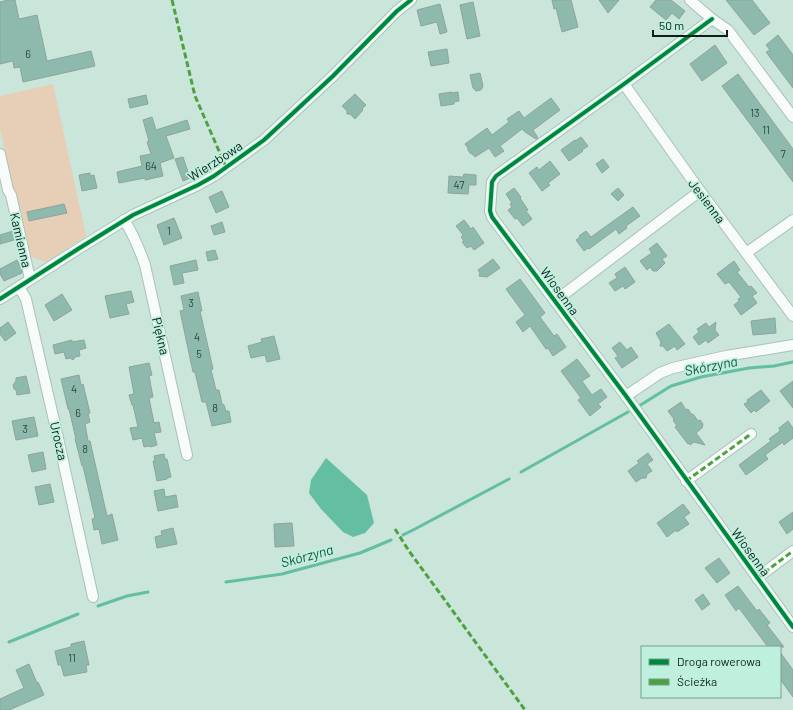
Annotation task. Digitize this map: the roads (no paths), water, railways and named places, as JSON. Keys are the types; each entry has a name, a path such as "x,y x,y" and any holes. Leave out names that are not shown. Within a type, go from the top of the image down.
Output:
{"street":[{"name":"Wierzbowa","path":"0,299 124,220 214,176 264,140 333,76 397,11 411,0"},
{"path":"690,0 728,30 793,117"},
{"name":"Wiosenna","path":"712,18 624,84 496,176 492,182 490,211 492,217 626,396 793,627"},
{"name":"Jesienna","path":"624,84 700,192 793,316"},
{"name":"Kamienna","path":"0,154 8,190 11,195 30,280"},
{"name":"Wiosenna","path":"555,301 700,192"},
{"name":"Piękna","path":"124,220 133,233 145,265 188,455"},
{"path":"746,253 793,220"},
{"name":"Urocza","path":"19,287 26,299 93,597"},
{"path":"626,396 660,373 673,368 726,356 793,345"},
{"path":"686,481 751,434"},
{"path":"757,578 793,551"}],"waterway":[{"name":"Skórzyna","path":"639,406 671,386 701,377 793,362"},
{"name":"Skórzyna","path":"521,472 628,412"},
{"name":"Skórzyna","path":"403,535 509,479"},
{"name":"Skórzyna","path":"226,582 282,574 360,553 391,540"},
{"name":"Skórzyna","path":"98,606 127,596 148,592"},
{"name":"Skórzyna","path":"9,642 78,614"}]}
